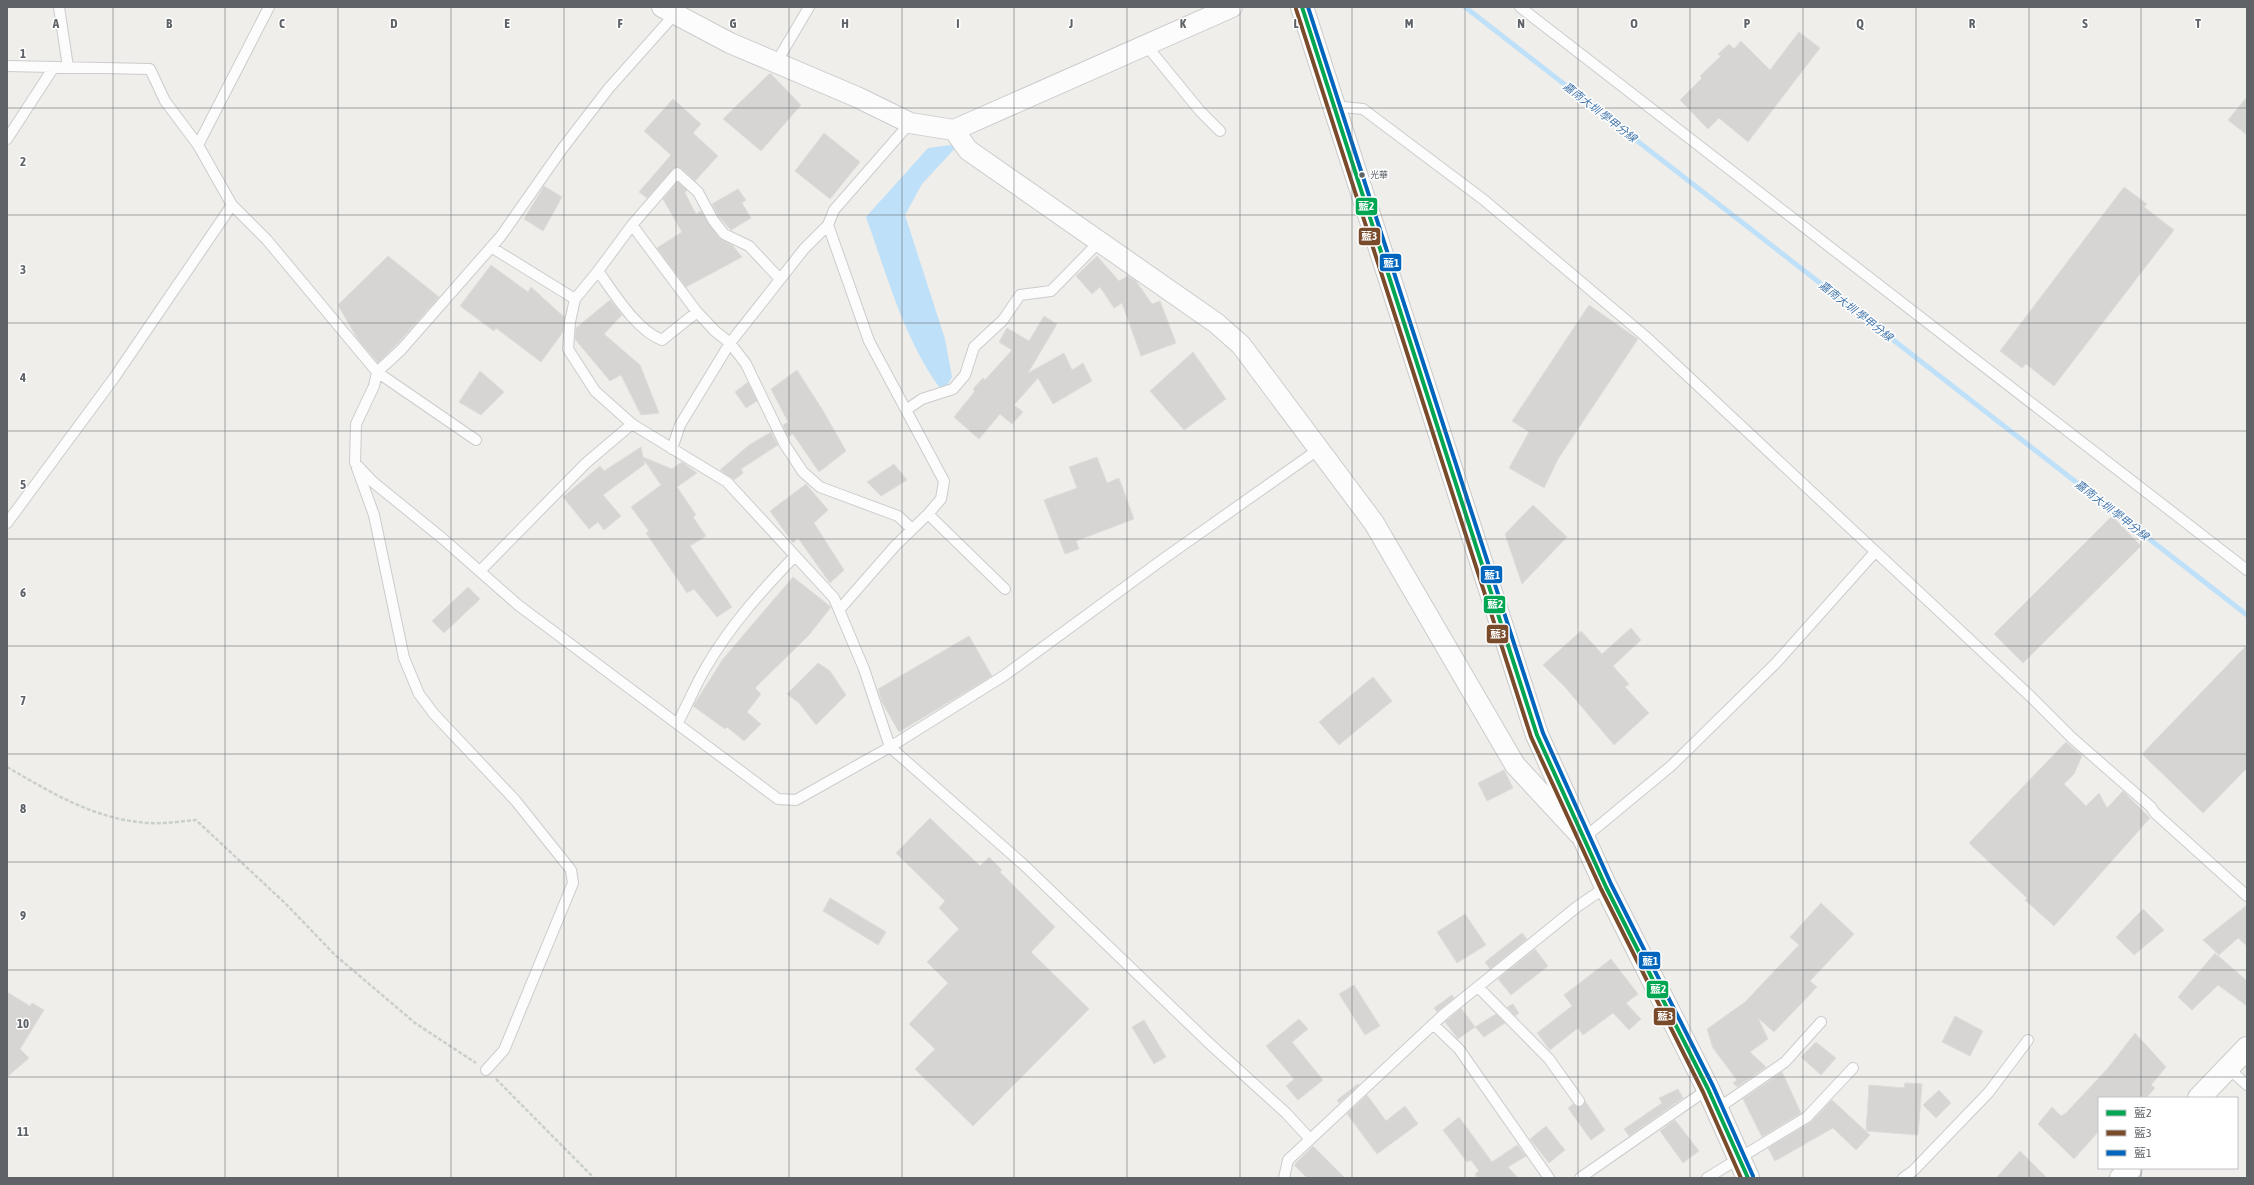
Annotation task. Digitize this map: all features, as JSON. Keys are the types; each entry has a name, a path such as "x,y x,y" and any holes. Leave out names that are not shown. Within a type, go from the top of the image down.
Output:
{"main road":[{"path":"1302,7 1537,735 1606,887 1708,1089 1738,1159 1748,1178"},
{"path":"2200,1097 2247,1048"},
{"path":"2121,1178 2130,1169"}],"street":[{"path":"668,11 730,43 857,97 910,123 954,130 1232,7"},
{"path":"954,130 968,150 1216,323 1241,345 1374,523 1515,765 1584,838"}],"lane":[{"path":"60,7 68,67"},
{"path":"198,145 269,7"},
{"path":"776,63 809,7"},
{"path":"1520,7 2247,570"},
{"path":"486,1070 504,1050 573,883 571,870 515,800 434,714 419,694 404,658 374,515 355,463 356,424 374,386 377,372 401,350 491,247 668,11"},
{"path":"1146,45 1200,112 1220,130"},
{"path":"7,66 150,69 165,101 198,145 232,205 267,240 377,372 476,440"},
{"path":"7,140 54,67"},
{"path":"1333,106 1363,109 1484,200 1645,336 2030,696 2076,742 2151,807 2155,813 2247,896"},
{"path":"672,449 680,425 730,343 804,249 828,225 834,210 910,123"},
{"path":"780,279 749,246 724,234 713,220 698,192 677,173 632,225 576,299 570,322 568,349 595,391 632,424 727,482 834,598 864,669 890,747 1024,865 1205,1040 1286,1113 1310,1139"},
{"path":"7,523 114,378 232,205"},
{"path":"632,225 698,312 715,331 730,343 746,364 785,445 803,472 820,487 898,516 912,529"},
{"path":"828,225 869,341 944,481 941,499 912,529 840,610"},
{"path":"906,410 922,399 953,389 965,375 974,347 1003,320 1020,295 1051,291 1099,242"},
{"path":"491,247 576,299"},
{"path":"598,271 623,304 651,336 662,340 698,312"},
{"path":"480,571 586,463 632,424"},
{"path":"355,463 373,482 480,571 518,605 778,798 796,800 890,747 1005,675 1166,557 1319,449"},
{"path":"928,514 1005,589"},
{"path":"1584,838 1671,766 1771,669 1875,552"},
{"path":"677,724 705,668 765,586 795,556"},
{"path":"1284,1178 1288,1160 1433,1024 1578,906 1606,887"},
{"path":"1478,986 1549,1059 1579,1102"},
{"path":"1717,1109 1784,1062 1821,1022"},
{"path":"1433,1024 1459,1049 1549,1178"},
{"path":"1904,1178 1913,1171 1989,1092 2028,1040"},
{"path":"1707,1178 1807,1117 1853,1068"},
{"path":"2228,1068 2247,1085"},
{"path":"1580,1178 1708,1089"},
{"path":"1275,1178 1286,1167"}],"path":[{"path":"7,767 68,802 118,819 152,824 196,820 286,904 335,955 416,1024 486,1070 594,1178"}],"water":[{"path":"959,144 922,184 905,215 945,339 952,377 943,392 930,373 907,330 866,217 928,148"}],"building":[{"path":"1799,32 1820,48 1748,142 1719,118 1708,129 1680,100 1702,78 1700,76 1721,56 1718,54 1729,44 1734,49 1741,41 1770,70"},
{"path":"770,73 801,105 761,151 723,119"},
{"path":"2247,97 2247,135 2228,120"},
{"path":"673,99 701,124 693,133 718,156 695,181 681,168 675,167 647,198 639,192 671,155 644,131"},
{"path":"824,133 860,162 830,199 795,171"},
{"path":"678,182 687,190 685,193 696,214 701,211 719,238 732,245 742,257 686,287 657,248 682,232 663,199"},
{"path":"544,186 562,197 543,231 524,219"},
{"path":"2124,187 2147,204 2144,207 2174,230 2054,386 2026,364 2022,368 2000,351"},
{"path":"738,189 746,200 742,203 751,218 731,230 718,216 712,204"},
{"path":"388,256 439,297 378,363 357,338 338,305"},
{"path":"1097,256 1119,281 1128,276 1136,281 1152,304 1160,301 1176,343 1141,356 1122,303 1114,308 1100,287 1092,294 1076,276"},
{"path":"491,265 528,292 531,287 564,317 563,332 541,362 496,328 494,331 460,306"},
{"path":"610,300 622,315 604,334 640,365 659,413 641,415 621,375 610,381 575,339 576,328"},
{"path":"1589,305 1638,339 1558,459 1544,488 1509,468 1529,432 1512,421"},
{"path":"1044,316 1057,324 1028,373 1064,353 1072,370 1083,363 1092,381 1053,404 1038,378 1014,405 1023,412 1012,424 1000,414 979,439 954,417 975,391 973,389 983,378 985,380 1012,350 999,342 1007,328 1029,341"},
{"path":"1193,352 1226,399 1184,430 1150,391"},
{"path":"797,370 822,409 846,451 819,472 793,434 788,437 783,425 788,422 771,389"},
{"path":"480,371 504,392 481,415 459,402"},
{"path":"748,382 757,401 746,408 735,392"},
{"path":"771,432 778,445 741,469 743,473 734,480 720,470 749,445"},
{"path":"641,447 643,457 672,469 682,462 697,473 677,487 696,515 693,517 706,536 690,546 732,607 717,617 694,589 687,593 646,533 649,531 631,507 661,485 644,460 645,464 603,495 621,516 604,530 598,522 589,529 563,497 600,466 604,471"},
{"path":"1097,457 1107,483 1119,478 1134,519 1076,541 1079,549 1065,554 1044,500 1077,488 1069,467"},
{"path":"894,464 907,480 881,496 867,482"},
{"path":"806,484 828,510 814,523 844,570 830,583 798,538 793,543 770,511"},
{"path":"1533,505 1567,537 1522,584 1505,534"},
{"path":"2112,516 2141,546 2023,663 1994,634"},
{"path":"793,577 831,607 809,635 755,688 761,694 747,712 761,724 744,741 727,727 725,729 693,706 723,659"},
{"path":"468,587 480,599 444,633 432,621"},
{"path":"1631,628 1641,640 1613,666 1629,684 1625,687 1649,713 1614,745 1565,687 1543,665 1581,631 1602,654"},
{"path":"969,636 992,676 899,732 882,702 878,689"},
{"path":"2247,645 2247,768 2203,813 2142,754"},
{"path":"818,663 830,671 846,695 816,725 799,703 787,694"},
{"path":"1373,677 1392,701 1339,745 1319,722"},
{"path":"2066,742 2082,756 2074,774 2064,784 2086,806 2099,793 2107,808 2123,791 2150,818 2054,926 2025,900 2027,898 1969,843"},
{"path":"1504,770 1513,788 1487,801 1478,783"},
{"path":"930,818 980,866 989,857 1002,870 1000,872 1055,927 1031,952 1089,1009 973,1126 915,1069 935,1049 909,1024 948,983 927,962 959,929 939,908 945,901 896,853"},
{"path":"830,898 886,932 878,945 823,911"},
{"path":"1821,903 1854,934 1810,981 1817,987 1774,1032 1758,1018 1768,1039 1750,1052 1766,1067 1737,1087 1733,1083 1737,1080 1713,1048 1707,1029 1745,1002 1799,945 1790,937"},
{"path":"2247,905 2247,946 2238,938 2219,955 2203,940"},
{"path":"2143,909 2164,930 2134,955 2116,937"},
{"path":"1465,914 1486,945 1457,963 1437,932"},
{"path":"1522,933 1527,939 1490,969 1485,962"},
{"path":"1535,949 1548,966 1511,995 1498,979"},
{"path":"2215,953 2247,981 2247,1006 2218,985 2192,1010 2178,997"},
{"path":"1611,959 1638,994 1626,1003 1641,1019 1629,1030 1613,1013 1583,1035 1578,1028 1550,1050 1537,1033 1572,1006 1564,995"},
{"path":"1354,985 1380,1026 1365,1035 1339,994"},
{"path":"7,992 30,1006 32,1003 44,1010 20,1049 29,1058 7,1077"},
{"path":"1452,995 1454,998 1437,1012 1434,1008"},
{"path":"1513,1004 1519,1013 1515,1016 1507,1007"},
{"path":"1461,1008 1475,1027 1458,1039 1445,1022"},
{"path":"1496,1014 1505,1023 1484,1037 1475,1027"},
{"path":"1955,1016 1983,1031 1970,1056 1942,1042"},
{"path":"1299,1019 1308,1029 1292,1042 1323,1080 1298,1100 1286,1086 1294,1079 1266,1046"},
{"path":"1144,1020 1166,1057 1154,1064 1132,1027"},
{"path":"2135,1033 2166,1067 2151,1085 2155,1088 2147,1097 2098,1097 2098,1132 2074,1159 2038,1124 2052,1107 2061,1116 2066,1113 2108,1068"},
{"path":"1816,1042 1836,1058 1821,1075 1801,1057"},
{"path":"1782,1072 1801,1113 1762,1137 1743,1099"},
{"path":"1905,1083 1922,1084 1918,1135 1866,1131 1869,1085 1904,1088"},
{"path":"1358,1084 1359,1085 1339,1103 1337,1100"},
{"path":"1678,1089 1683,1098 1629,1136 1624,1129 1662,1103 1659,1098"},
{"path":"1939,1090 1951,1103 1936,1118 1923,1105"},
{"path":"1367,1095 1386,1121 1405,1106 1418,1124 1377,1154 1347,1114"},
{"path":"1832,1100 1870,1135 1856,1150 1833,1128 1775,1161 1768,1148 1811,1122"},
{"path":"1585,1101 1605,1130 1591,1140 1568,1108 1573,1104 1577,1107 1582,1106"},
{"path":"1459,1117 1492,1162 1517,1145 1519,1147 1526,1156 1508,1167 1518,1178 1478,1178 1475,1174 1479,1171 1471,1160 1467,1162 1443,1130"},
{"path":"1675,1120 1699,1151 1683,1163 1660,1131"},
{"path":"1546,1126 1565,1150 1549,1163 1530,1139"},
{"path":"1313,1146 1345,1178 1307,1178 1294,1165"},
{"path":"2020,1151 2047,1178 1996,1178"}],"waterway":[{"name":"嘉南大圳 學甲分線","path":"1465,7 2247,615"}],"transit line":[{"name":"藍2","path":"1302,7 1537,735 1606,887 1708,1089 1748,1178"},
{"name":"藍1","path":"1308,7 1543,733 1611,884 1713,1086 1753,1176"},
{"name":"藍3","path":"1296,9 1531,737 1601,889 1703,1092 1741,1178"}],"place":[{"name":"光華","path":"1362,175"}]}
